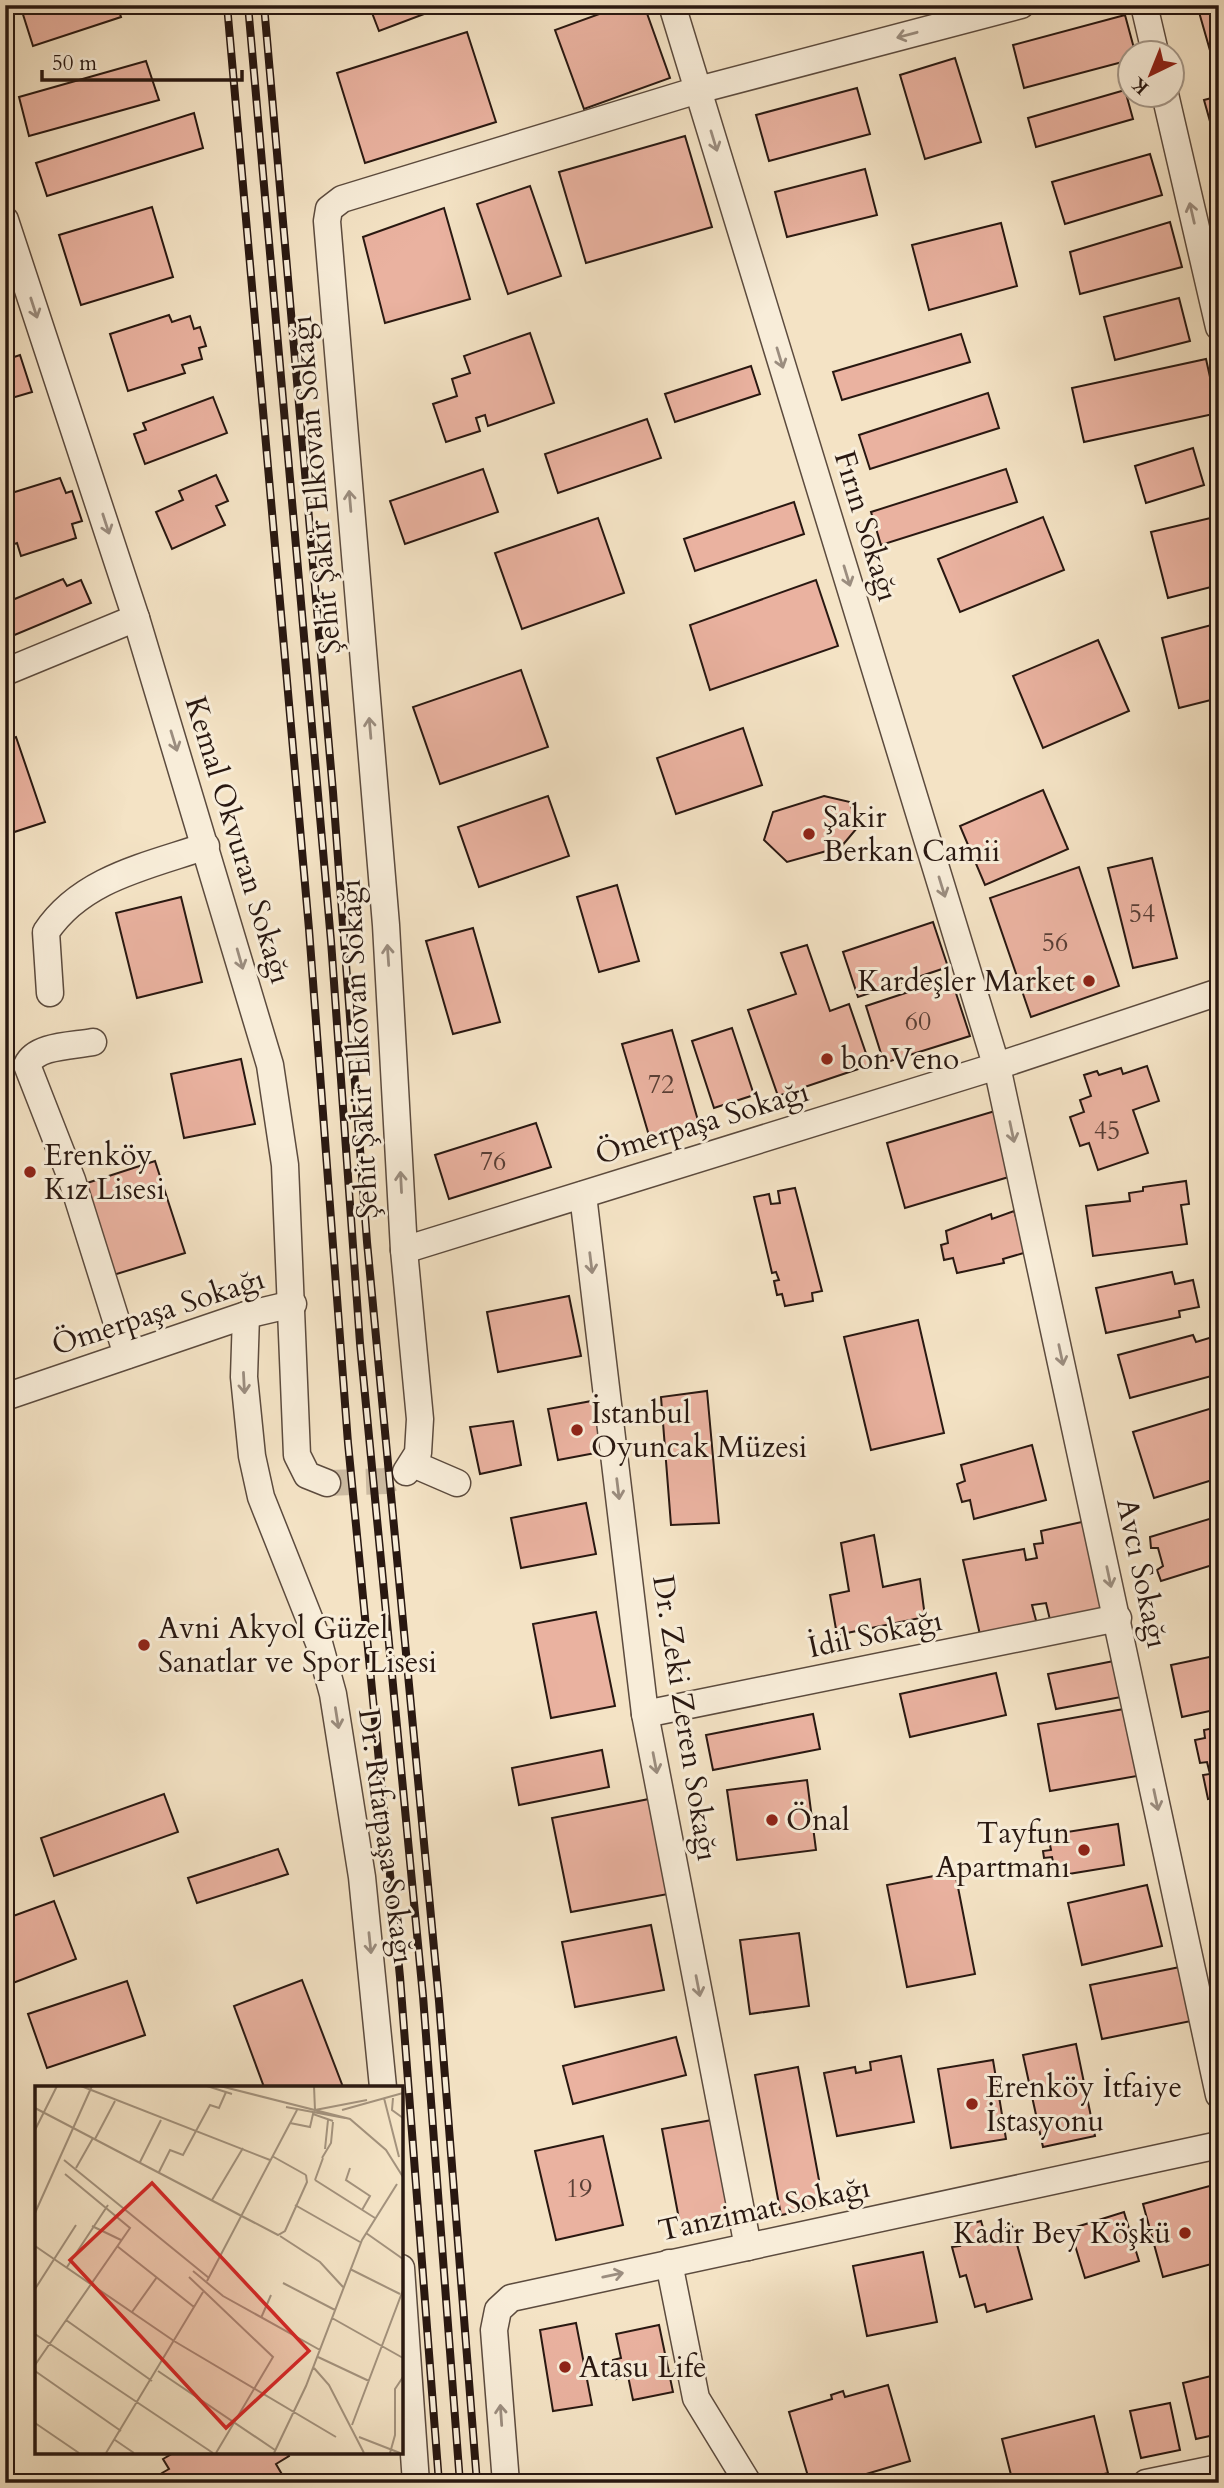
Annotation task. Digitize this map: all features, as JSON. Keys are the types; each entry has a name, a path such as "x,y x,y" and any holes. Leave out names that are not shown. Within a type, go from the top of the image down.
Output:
{"street":[{"name":"Fırın Sokağı","path":"672,5 997,1066"},
{"name":"Şehit Şakir Elkovan Sokağı","path":"457,1483 410,1468 419,1446 421,1419 404,1250 386,925 328,211 342,199 698,90 1021,5"},
{"path":"1144,5 1152,38"},
{"path":"1168,108 1219,327"},
{"name":"Kemal Okvuran Sokağı","path":"5,220 136,618 206,846 278,1100 284,1148 293,1304 297,1455 307,1475 327,1483"},
{"path":"5,672 136,618"},
{"path":"50,993 46,932 74,900 90,888 118,876 206,846"},
{"name":"Ömerpaşa Sokağı","path":"404,1250 997,1066 1219,992"},
{"path":"93,1042 44,1050 34,1054 27,1065 72,1180 127,1355"},
{"name":"Avcı Sokağı","path":"997,1066 1219,2095"},
{"name":"Dr. Zeki Zeren Sokağı","path":"583,1195 645,1714 748,2247"},
{"name":"Ömerpaşa Sokağı","path":"5,1398 246,1315 293,1304"},
{"name":"Dr. Rıfatpaşa Sokağı","path":"246,1315 244,1377 252,1456 261,1497 319,1643 333,1694 363,1888 383,2086"},
{"name":"İdil Sokağı","path":"645,1714 1118,1618"},
{"name":"Tanzimat Sokağı","path":"506,2483 494,2330 500,2307 519,2295 1219,2145"},
{"path":"669,2263 696,2398 748,2483"},
{"path":"402,2282 416,2483"},
{"path":"1146,2483 1219,2468"}],"building":[{"path":"20,5 117,5 121,17 33,46"},
{"path":"369,5 448,5 379,31"},
{"path":"624,5 644,5 670,78 584,109 555,30"},
{"path":"1197,5 1219,5 1219,59 1213,61"},
{"path":"1125,15 1131,38 1116,38 1116,64 1024,88 1013,45"},
{"path":"467,32 496,122 365,163 337,73"},
{"path":"955,58 981,142 925,159 900,75"},
{"path":"146,61 159,100 29,136 19,97"},
{"path":"857,88 870,134 769,161 756,115"},
{"path":"1116,93 1116,108 1130,108 1133,119 1036,147 1028,118"},
{"path":"1219,96 1219,150 1218,150 1204,100"},
{"path":"194,113 203,148 47,196 36,163"},
{"path":"685,136 712,227 586,263 559,172"},
{"path":"1150,154 1162,195 1065,224 1052,182"},
{"path":"865,169 877,215 787,237 775,192"},
{"path":"530,186 561,276 508,294 477,204"},
{"path":"152,207 173,277 81,305 59,235"},
{"path":"444,208 470,299 385,323 363,237"},
{"path":"1170,222 1182,267 1080,294 1070,252"},
{"path":"1001,223 1017,286 929,310 912,245"},
{"path":"1179,298 1190,341 1115,360 1104,317"},
{"path":"169,315 172,322 190,316 194,329 200,327 206,346 199,348 202,359 182,365 185,373 128,391 110,334"},
{"path":"530,333 554,403 488,426 485,415 476,418 480,431 446,442 433,404 457,396 452,379 470,373 464,356"},
{"path":"961,334 970,362 842,400 833,372"},
{"path":"20,355 32,392 5,400 5,360"},
{"path":"1206,359 1218,413 1084,442 1072,388"},
{"path":"751,366 760,394 675,422 665,394"},
{"path":"988,393 999,428 870,469 859,435"},
{"path":"213,397 227,433 145,464 134,434 146,430 143,423"},
{"path":"647,419 661,458 558,493 545,454"},
{"path":"1193,448 1204,485 1146,503 1135,466"},
{"path":"483,469 498,512 405,544 390,501"},
{"path":"1006,469 1017,502 881,545 871,512"},
{"path":"216,475 228,501 216,506 225,525 172,549 156,512 183,500 179,491"},
{"path":"60,478 66,493 72,491 82,521 72,524 76,538 21,556 17,543 9,546 5,534 5,495"},
{"path":"794,502 804,534 695,571 684,539"},
{"path":"1219,516 1219,585 1168,598 1151,532"},
{"path":"1043,517 1064,570 960,612 938,559"},
{"path":"598,518 624,593 522,629 495,553"},
{"path":"63,579 67,586 81,580 91,603 5,639 5,603"},
{"path":"816,580 838,646 710,690 690,625"},
{"path":"1219,623 1219,698 1179,708 1162,638"},
{"path":"1098,640 1129,711 1043,748 1013,676"},
{"path":"521,670 548,747 440,784 413,707"},
{"path":"743,728 762,785 676,814 657,758"},
{"path":"16,737 45,822 5,835 5,741"},
{"path":"1043,790 1068,849 985,885 960,826"},
{"path":"548,796 569,856 479,887 458,827"},
{"name":"Şakir Berkan Camii","path":"824,796 850,802 857,828 841,847 787,862 764,840 773,812"},
{"path":"1152,858 1177,958 1133,968 1108,868"},
{"path":"1079,867 1119,986 1031,1017 990,898"},
{"path":"617,885 639,961 599,972 577,897"},
{"path":"181,897 202,982 137,998 116,913"},
{"path":"933,922 948,967 858,997 843,952"},
{"path":"473,928 500,1022 453,1034 426,941"},
{"path":"807,945 830,1011 849,1004 870,1065 778,1096 748,1010 796,994 781,953"},
{"path":"951,978 970,1036 884,1063 866,1006"},
{"path":"732,1028 754,1095 714,1108 692,1041"},
{"path":"672,1030 699,1124 650,1139 622,1044"},
{"path":"241,1059 255,1124 184,1138 171,1074"},
{"path":"1147,1066 1159,1101 1133,1110 1148,1153 1098,1170 1089,1143 1080,1146 1070,1117 1084,1112 1080,1100 1091,1096 1084,1075 1097,1071 1099,1075 1121,1068 1123,1074"},
{"path":"995,1111 1012,1176 905,1208 887,1143"},
{"path":"536,1123 551,1167 449,1199 435,1155"},
{"path":"155,1161 185,1253 110,1276 81,1185"},
{"path":"1186,1181 1189,1204 1181,1205 1187,1244 1093,1256 1086,1206 1130,1201 1129,1193 1143,1191 1143,1187"},
{"path":"795,1188 822,1291 812,1293 813,1301 785,1306 782,1294 777,1295 774,1281 779,1280 776,1272 772,1273 754,1197 769,1194 771,1204 780,1203 778,1191"},
{"path":"1014,1211 1027,1252 1003,1259 1004,1263 957,1273 953,1258 944,1260 941,1245 948,1243 946,1231 991,1214 992,1219"},
{"path":"1172,1272 1175,1284 1193,1280 1199,1307 1179,1311 1180,1317 1106,1333 1096,1288"},
{"path":"569,1296 581,1356 498,1372 487,1312"},
{"path":"918,1320 944,1433 871,1450 844,1337"},
{"path":"1193,1335 1196,1342 1219,1335 1219,1374 1130,1398 1118,1355"},
{"path":"707,1391 719,1523 671,1525 661,1397"},
{"name":"İstanbul Oyuncak Müzesi","path":"597,1400 606,1451 558,1460 548,1409"},
{"path":"1219,1406 1219,1478 1154,1498 1133,1432"},
{"path":"513,1421 521,1465 480,1474 470,1427"},
{"path":"1032,1445 1046,1500 974,1519 970,1500 962,1502 957,1484 965,1481 961,1465"},
{"path":"586,1503 596,1554 521,1568 511,1518"},
{"path":"1219,1516 1219,1563 1161,1581 1157,1570 1163,1566 1158,1548 1151,1548 1150,1537"},
{"path":"1091,1520 1113,1613 1051,1624 1046,1603 1032,1605 1038,1628 981,1639 963,1560 1024,1549 1026,1560 1037,1558 1034,1544 1043,1543 1041,1531"},
{"path":"874,1535 883,1587 920,1579 925,1617 837,1635 830,1595 849,1591 841,1543"},
{"path":"596,1612 615,1706 551,1718 533,1624"},
{"path":"1219,1655 1219,1709 1182,1717 1171,1665"},
{"path":"1124,1659 1132,1695 1056,1709 1048,1674"},
{"path":"996,1673 1006,1715 910,1737 900,1694"},
{"path":"1124,1709 1137,1776 1050,1791 1038,1724"},
{"path":"813,1714 820,1749 713,1770 706,1735"},
{"path":"1219,1727 1217,1804 1216,1797 1208,1799 1203,1775 1210,1774 1207,1762 1200,1763 1195,1740 1205,1738 1204,1730"},
{"path":"602,1750 609,1787 519,1805 512,1768"},
{"name":"Önal","path":"807,1780 816,1850 737,1860 727,1790"},
{"path":"164,1794 178,1832 54,1876 41,1838"},
{"path":"649,1799 668,1894 571,1912 552,1818"},
{"name":"Tayfun Apartmanı","path":"1118,1824 1124,1865 1056,1876 1052,1857 1044,1858 1043,1851 1051,1850 1048,1835"},
{"path":"278,1849 288,1874 197,1903 188,1878"},
{"path":"955,1872 975,1974 907,1987 887,1885"},
{"path":"1147,1885 1162,1946 1082,1965 1068,1903"},
{"path":"54,1901 76,1959 5,1986 5,1919"},
{"path":"651,1925 664,1990 575,2007 562,1942"},
{"path":"799,1933 809,2006 750,2014 740,1940"},
{"path":"1185,1966 1196,2020 1102,2039 1090,1985"},
{"path":"302,1980 343,2086 264,2086 234,2006"},
{"path":"127,1981 145,2035 47,2068 28,2014"},
{"path":"676,2037 686,2075 573,2104 563,2066"},
{"path":"1076,2044 1095,2136 1043,2147 1023,2055"},
{"path":"901,2056 914,2122 837,2136 824,2073 855,2067 856,2073 871,2070 870,2062"},
{"name":"Erenköy İtfaiye İstasyonu","path":"993,2060 1006,2139 951,2148 938,2069"},
{"path":"798,2067 824,2207 781,2215 755,2075"},
{"path":"712,2120 733,2226 682,2235 662,2129"},
{"path":"603,2136 623,2225 556,2240 535,2151"},
{"name":"Kadir Bey Köşkü","path":"1217,2184 1219,2262 1163,2277 1143,2204"},
{"path":"1124,2212 1139,2261 1085,2278 1070,2229"},
{"path":"981,2221 985,2234 1012,2226 1032,2299 987,2312 985,2304 975,2307 966,2275 960,2277 952,2247 960,2246 955,2228"},
{"path":"923,2252 937,2322 867,2336 853,2266"},
{"name":"Atasu Life","path":"576,2323 592,2405 553,2411 540,2330"},
{"path":"659,2325 673,2392 633,2400 628,2376 616,2379 613,2360 621,2358 616,2334"},
{"path":"1219,2374 1219,2434 1196,2439 1183,2383"},
{"path":"888,2385 910,2461 836,2483 810,2483 789,2412 832,2399 831,2395 843,2391 845,2397"},
{"path":"1170,2403 1180,2450 1141,2458 1130,2411"},
{"path":"1094,2416 1108,2473 1070,2483 1013,2483 1002,2439"},
{"path":"174,2453 288,2453 289,2456 276,2464 287,2483 246,2483 241,2475 229,2483 168,2483 162,2473 169,2469 163,2459"}],"tunnel":[{"path":"327,1483 386,1481 406,1472"}],"railway":[{"path":"227,5 309,929 348,1443 400,1977 439,2483"},
{"path":"248,5 331,941 360,1343 423,1996 460,2483"},
{"path":"264,5 333,792 367,1242 439,2001 477,2483"}],"place":[{"name":"Şakir Berkan Camii","path":"809,834"},
{"name":"Kardeşler Market","path":"1089,981"},
{"name":"bonVeno","path":"827,1059"},
{"name":"Erenköy Kız Lisesi","path":"30,1172"},
{"name":"İstanbul Oyuncak Müzesi","path":"577,1430"},
{"name":"Avni Akyol Güzel Sanatlar ve Spor Lisesi","path":"144,1645"},
{"name":"Önal","path":"772,1820"},
{"name":"Tayfun Apartmanı","path":"1084,1850"},
{"name":"Erenköy İtfaiye İstasyonu","path":"972,2104"},
{"name":"Kadir Bey Köşkü","path":"1185,2233"},
{"name":"Atasu Life","path":"565,2367"}]}
